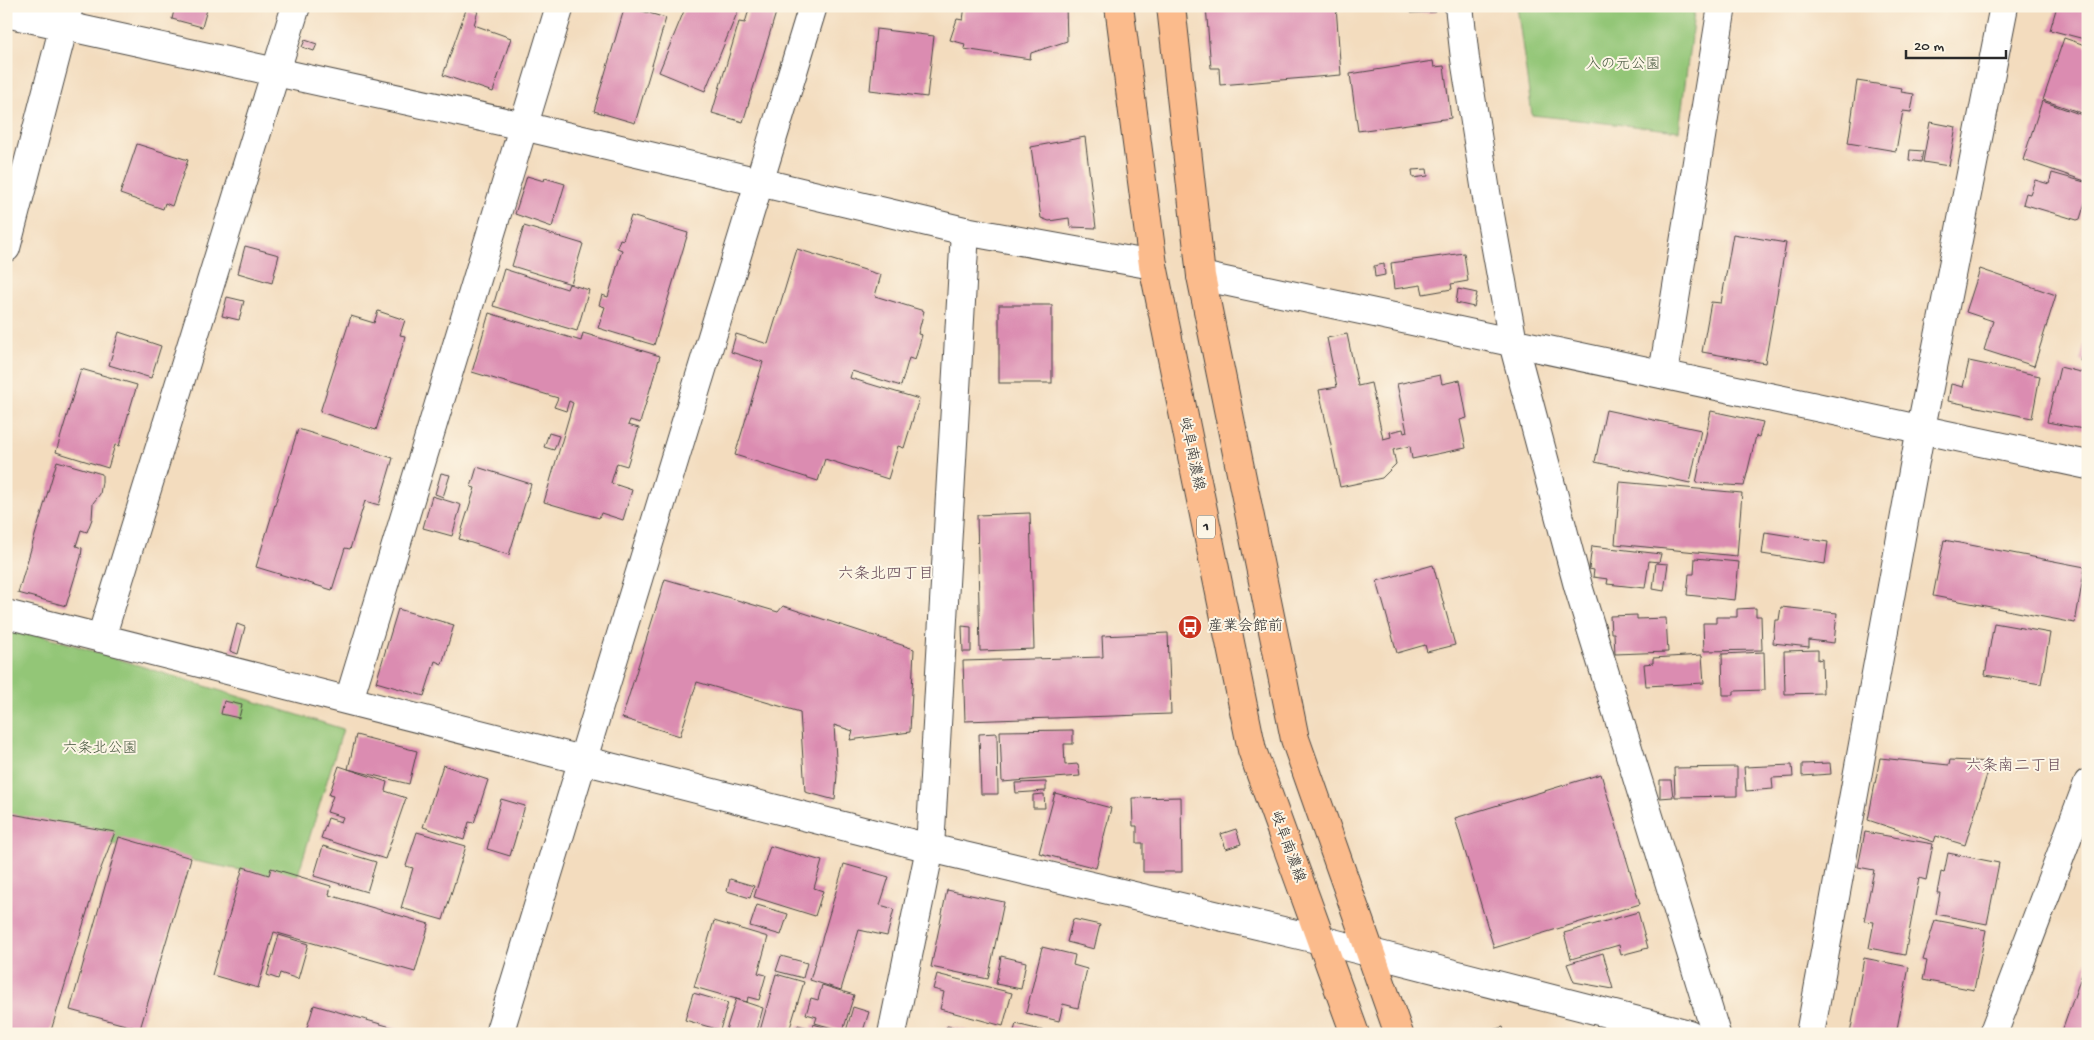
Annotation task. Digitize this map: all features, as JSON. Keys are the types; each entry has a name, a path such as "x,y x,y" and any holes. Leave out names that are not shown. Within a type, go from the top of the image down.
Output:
{"main road":[{"name":"岐阜南濃線","path":"1119,6 1152,265 1252,750 1355,1034"},
{"path":"1172,6 1201,276 1295,739 1399,1034"}],"street":[{"path":"101,638 296,6"},
{"path":"349,700 560,6"},
{"path":"499,1034 813,6"},
{"path":"1459,6 1464,59 1513,343 1578,586 1716,1034"},
{"path":"1663,374 1722,6"},
{"path":"1810,1034 1921,428 2004,6"},
{"path":"6,12 67,16 276,72 523,126 965,230 1152,265"},
{"path":"6,248 67,16"},
{"path":"892,1034 930,848 965,230"},
{"path":"1201,276 2088,465"},
{"path":"6,614 930,848 1321,940 1690,1034"},
{"path":"1993,1034 2088,783"}],"green space":[{"name":"入の元公園","path":"1517,6 1695,6 1679,131 1532,115"},
{"name":"六条北公園","path":"6,624 343,729 296,881 6,824"}],"building":[{"path":"175,6 208,6 202,27 172,19"},
{"path":"625,6 666,18 635,123 594,111"},
{"path":"686,6 740,6 705,91 659,72"},
{"path":"750,6 778,6 743,122 712,113 739,22 745,23"},
{"path":"965,6 1066,6 1067,41 1031,53 1030,59 964,49 965,44 950,40 957,19 963,20"},
{"path":"1206,6 1336,6 1341,75 1220,85 1219,68 1211,68"},
{"path":"1410,6 1436,6 1436,12 1411,13"},
{"path":"2057,6 2088,6 2088,40 2050,30"},
{"path":"467,7 478,11 474,25 511,38 493,92 443,75"},
{"path":"876,29 934,36 927,97 870,90"},
{"path":"2064,38 2088,46 2088,115 2043,100"},
{"path":"305,40 317,44 314,51 302,47"},
{"path":"1433,61 1434,67 1444,66 1451,118 1358,131 1350,74"},
{"path":"1857,81 1902,88 1901,92 1914,94 1911,112 1903,111 1896,151 1848,143"},
{"path":"2042,101 2088,117 2088,182 2023,160"},
{"path":"1930,122 1956,127 1949,166 1923,162"},
{"path":"1085,137 1096,228 1070,227 1069,218 1049,221 1041,218 1031,147"},
{"path":"137,144 188,160 172,206 165,203 163,209 120,194"},
{"path":"1910,150 1923,151 1921,162 1909,160"},
{"path":"1427,169 1428,176 1413,178 1412,170"},
{"path":"2052,173 2088,183 2088,193 2080,219 2077,220 2023,204 2026,193 2030,194 2035,180 2049,184"},
{"path":"527,176 544,181 545,178 565,184 552,227 515,214"},
{"path":"631,216 688,233 654,345 598,328 605,307 599,305 602,295 608,297 622,250 617,248 620,239 623,240"},
{"path":"524,226 583,244 571,284 512,266"},
{"path":"1733,234 1786,243 1765,363 1702,352 1711,302 1721,303"},
{"path":"245,246 279,255 272,283 238,273"},
{"path":"797,249 881,275 875,296 924,311 918,334 922,335 915,360 909,358 901,386 852,371 850,378 919,399 904,448 898,446 888,479 825,459 818,481 735,455 763,362 731,352 736,334 768,344"},
{"path":"1464,253 1468,281 1451,284 1452,289 1423,294 1421,285 1394,289 1391,263"},
{"path":"1384,264 1385,275 1375,277 1374,266"},
{"path":"504,269 567,289 569,284 589,290 577,331 493,306"},
{"path":"1980,269 2056,295 2034,366 1984,350 1993,321 1966,312"},
{"path":"1458,289 1477,293 1474,307 1456,303"},
{"path":"227,297 244,301 239,320 222,316"},
{"path":"999,305 1052,305 1052,383 999,383"},
{"path":"378,311 405,320 400,335 405,336 376,430 320,412 351,316 374,323"},
{"path":"489,313 581,341 583,333 660,356 640,423 630,420 628,425 639,428 627,466 617,463 611,483 632,490 623,520 601,513 599,518 544,502 573,403 569,401 566,411 554,407 558,398 472,372"},
{"path":"119,332 161,346 151,378 109,365"},
{"path":"1347,334 1358,386 1371,383 1383,439 1391,437 1390,432 1403,429 1404,433 1407,432 1397,384 1440,375 1442,384 1460,380 1467,418 1460,420 1466,448 1412,459 1410,446 1393,450 1396,464 1382,478 1340,487 1319,390 1337,387 1327,338"},
{"path":"2088,334 2088,363 2080,361"},
{"path":"1969,361 2040,376 2032,418 1948,401 1951,384 1963,387"},
{"path":"2060,367 2088,374 2088,430 2047,422"},
{"path":"81,369 137,385 119,446 115,445 108,468 56,452"},
{"path":"1606,410 1701,430 1690,483 1595,462"},
{"path":"1711,411 1763,422 1759,437 1756,436 1744,486 1696,483"},
{"path":"298,429 393,458 379,505 365,501 350,549 345,548 332,590 256,567"},
{"path":"549,433 559,436 554,450 544,447"},
{"path":"57,461 102,474 100,494 93,503 92,519 87,532 81,530 76,546 82,548 81,557 66,606 18,593"},
{"path":"477,467 531,484 509,555 459,539 475,488 471,487"},
{"path":"441,473 450,475 443,497 435,494"},
{"path":"1620,482 1742,493 1737,556 1615,544"},
{"path":"432,496 461,505 452,536 423,528"},
{"path":"1030,513 1034,649 980,651 977,515"},
{"path":"1765,532 1828,542 1825,564 1762,554"},
{"path":"1944,540 2085,567 2075,623 1933,596"},
{"path":"1592,546 1661,554 1659,562 1649,561 1645,588 1607,584 1608,579 1593,577 1594,570 1589,569"},
{"path":"1695,558 1739,562 1735,600 1687,595 1689,574 1694,574"},
{"path":"1656,563 1668,564 1664,591 1653,589"},
{"path":"1433,565 1455,645 1427,652 1425,645 1397,653 1377,581"},
{"path":"665,579 778,612 783,606 914,649 910,732 850,740 853,731 834,725 837,775 835,800 805,792 800,712 697,682 680,736 622,718"},
{"path":"1781,607 1837,613 1834,643 1809,640 1809,647 1773,643 1775,620 1779,620"},
{"path":"1756,608 1756,616 1761,616 1762,650 1704,651 1703,623 1716,623 1716,617 1737,617 1737,609"},
{"path":"398,609 454,625 442,664 435,661 424,696 376,682"},
{"path":"1637,615 1637,619 1666,618 1668,652 1615,654 1614,633 1611,633 1610,616"},
{"path":"1994,623 2050,633 2041,684 1985,675"},
{"path":"237,624 245,627 238,654 230,651"},
{"path":"962,626 971,627 971,652 963,652"},
{"path":"1168,633 1171,714 965,721 963,661 1103,657 1102,636"},
{"path":"1818,650 1818,660 1822,659 1823,693 1785,694 1784,651"},
{"path":"1764,652 1765,690 1734,691 1734,695 1723,695 1722,654"},
{"path":"1702,655 1704,683 1646,686 1644,664 1653,663 1653,658"},
{"path":"224,701 242,705 239,718 221,714"},
{"path":"1073,730 1073,744 1064,744 1065,765 1078,764 1080,776 1002,782 1000,731"},
{"path":"997,733 998,794 981,794 979,734"},
{"path":"356,735 417,751 409,784 348,769"},
{"path":"1880,758 1949,765 1950,760 1991,762 1965,845 1936,836 1934,842 1868,820"},
{"path":"1830,763 1831,774 1802,776 1802,764"},
{"path":"443,765 488,780 474,823 469,822 464,840 423,827"},
{"path":"1792,765 1793,777 1772,778 1773,789 1746,791 1744,767"},
{"path":"339,766 387,782 385,791 406,798 385,859 321,838 328,818 341,822 343,817 327,812 333,796 329,795"},
{"path":"1737,767 1737,796 1675,797 1674,768"},
{"path":"1601,774 1640,904 1494,948 1455,818"},
{"path":"1660,780 1671,780 1673,797 1660,798"},
{"path":"1046,782 1046,791 1016,793 1015,783"},
{"path":"1055,793 1111,808 1096,868 1039,853"},
{"path":"1044,794 1045,808 1033,808 1033,795"},
{"path":"1181,797 1182,872 1143,872 1143,843 1137,843 1137,826 1133,826 1132,798"},
{"path":"501,799 525,806 510,856 487,849"},
{"path":"6,813 115,832 98,876 50,1034 6,1034"},
{"path":"1236,829 1241,844 1226,849 1221,834"},
{"path":"417,832 466,846 443,920 401,908 413,868 406,866"},
{"path":"1865,832 1933,844 1926,880 1919,878 1905,955 1869,948 1874,922 1864,921 1874,870 1858,867"},
{"path":"119,837 191,858 140,1029 70,1010"},
{"path":"323,846 376,862 367,892 314,876"},
{"path":"770,846 822,861 814,888 823,891 815,916 754,897"},
{"path":"1948,853 1999,863 1987,924 1936,914 1941,872 1944,873"},
{"path":"844,864 889,877 880,905 894,909 887,936 859,930 841,990 810,980"},
{"path":"243,867 269,875 271,868 331,886 329,895 429,924 415,972 274,932 258,988 212,975"},
{"path":"730,879 754,886 750,898 727,891"},
{"path":"947,890 1004,902 988,979 931,967"},
{"path":"757,905 788,914 781,935 750,926"},
{"path":"1638,912 1648,948 1621,955 1619,945 1571,959 1564,933"},
{"path":"1073,919 1100,925 1094,949 1067,942"},
{"path":"1935,920 1986,930 1974,990 1923,980 1927,961 1923,960"},
{"path":"714,921 768,937 758,973 766,975 759,1000 748,997 747,1002 694,987"},
{"path":"279,935 308,944 298,979 280,973 278,979 267,975"},
{"path":"1042,947 1075,955 1073,965 1087,969 1078,1008 1063,1004 1059,1021 1026,1013"},
{"path":"1603,953 1613,989 1574,982 1567,964"},
{"path":"781,956 807,963 803,978 776,971"},
{"path":"1001,956 1026,962 1021,989 996,984"},
{"path":"1864,958 1909,967 1896,1034 1850,1034"},
{"path":"2087,960 2088,1034 2061,1034"},
{"path":"776,974 804,982 789,1031 776,1027 774,1034 759,1034"},
{"path":"937,974 1012,993 1003,1026 940,1009 944,992 933,989"},
{"path":"822,985 854,995 843,1031 815,1023 817,1017 806,1014 811,998 818,1000"},
{"path":"693,993 728,1003 720,1030 685,1020"},
{"path":"736,999 763,1008 756,1034 725,1033"},
{"path":"314,1005 412,1033 412,1034 305,1034"},
{"path":"853,1007 869,1012 862,1034 846,1031"},
{"path":"813,1024 844,1034 796,1034 798,1025 812,1029"},
{"path":"1016,1024 1053,1033 1053,1034 1013,1034"},
{"path":"947,1026 978,1033 978,1034 945,1034"},
{"path":"1503,1027 1505,1034 1481,1034 1481,1033"}],"place":[{"name":"産業会館前","path":"1190,627"}],"district":[{"name":"六条北四丁目","path":"886,575"},
{"name":"六条南二丁目","path":"2014,767"}]}
